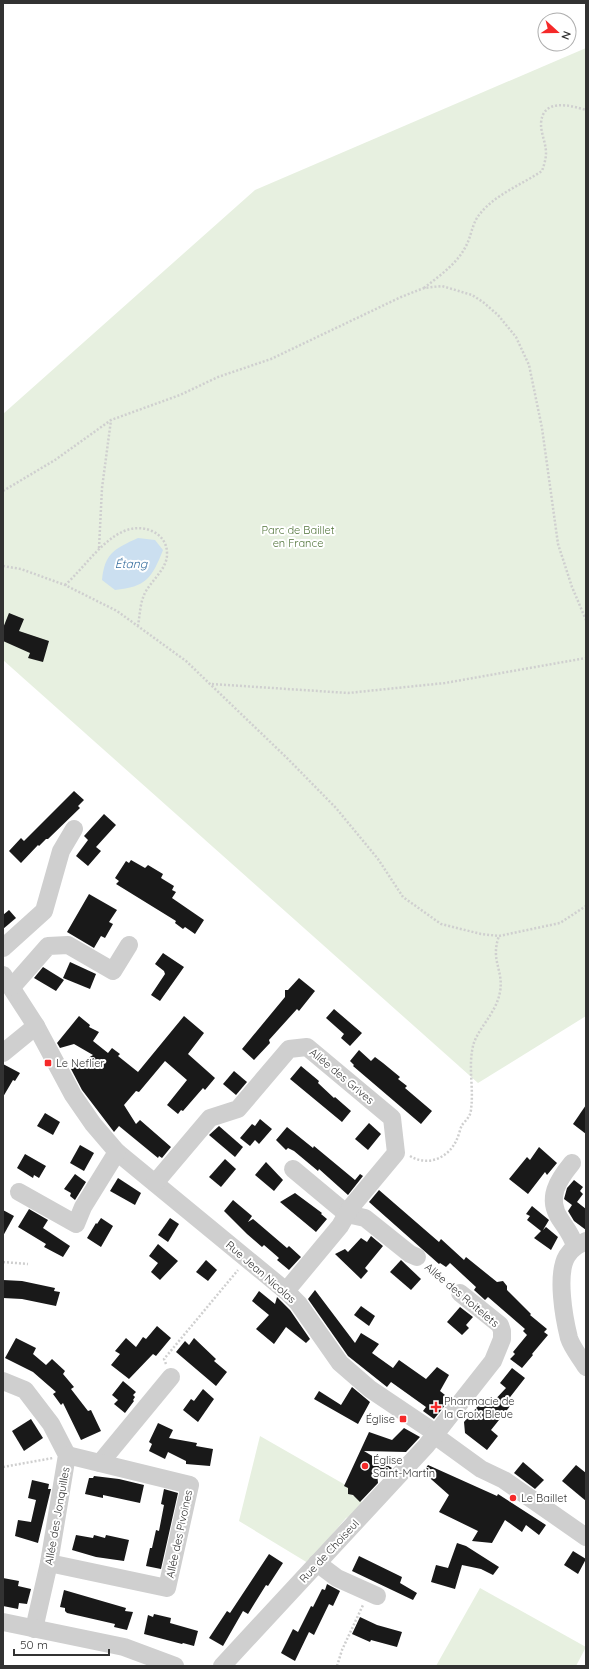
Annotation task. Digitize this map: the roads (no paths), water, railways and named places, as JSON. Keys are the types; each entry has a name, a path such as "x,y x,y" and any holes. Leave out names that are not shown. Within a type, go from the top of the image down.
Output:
{"street":[{"path":"3,948 44,911 61,851 74,829"},
{"path":"7,981 48,946 68,944 113,971 129,945"},
{"name":"Rue Jean Nicolas","path":"7,981 36,1026 73,1095 93,1124 117,1152 286,1291 298,1304 340,1363 370,1388 481,1469 504,1480 586,1536"},
{"path":"3,1053 36,1026"},
{"name":"Allée des Grives","path":"155,1183 210,1118 238,1109 289,1048 307,1047 392,1118 396,1153 351,1207 348,1214"},
{"path":"19,1192 76,1224 83,1207 117,1152"},
{"path":"572,1163 557,1184 553,1194 553,1202 558,1217 571,1235 580,1244 566,1256 561,1278 564,1311 570,1339 586,1367"},
{"path":"294,1169 348,1214 365,1218 410,1254 417,1257"},
{"path":"286,1291 340,1226 348,1214"},
{"name":"Allée des Roitelets","path":"435,1434 493,1361 502,1339 502,1331 500,1326 460,1293"},
{"path":"100,1463 171,1377"},
{"name":"Allée des Jonquilles","path":"3,1381 25,1390 51,1424 67,1455 50,1563 34,1629"},
{"name":"Rue de Choiseul","path":"222,1666 426,1446 435,1434"},
{"name":"Allée des Pivoines","path":"50,1563 167,1588 190,1485 67,1455"},
{"path":"317,1564 337,1578 373,1594"},
{"path":"3,1622 124,1646 175,1666"}],"water":[{"name":"Étang","path":"138,538 155,540 163,550 159,560 151,574 141,583 126,589 115,590 102,580 103,571 108,558 123,545"}],"place":[{"name":"Le Neflier","path":"48,1063"},
{"name":"Pharmacie de la Croix Bleue","path":"436,1407"},
{"name":"Église","path":"403,1419"},
{"name":"Église Saint-Martin","path":"365,1466"},
{"name":"Le Baillet","path":"513,1498"}],"park label":[{"name":"Parc de Baillet en France","path":"298,536"}]}
